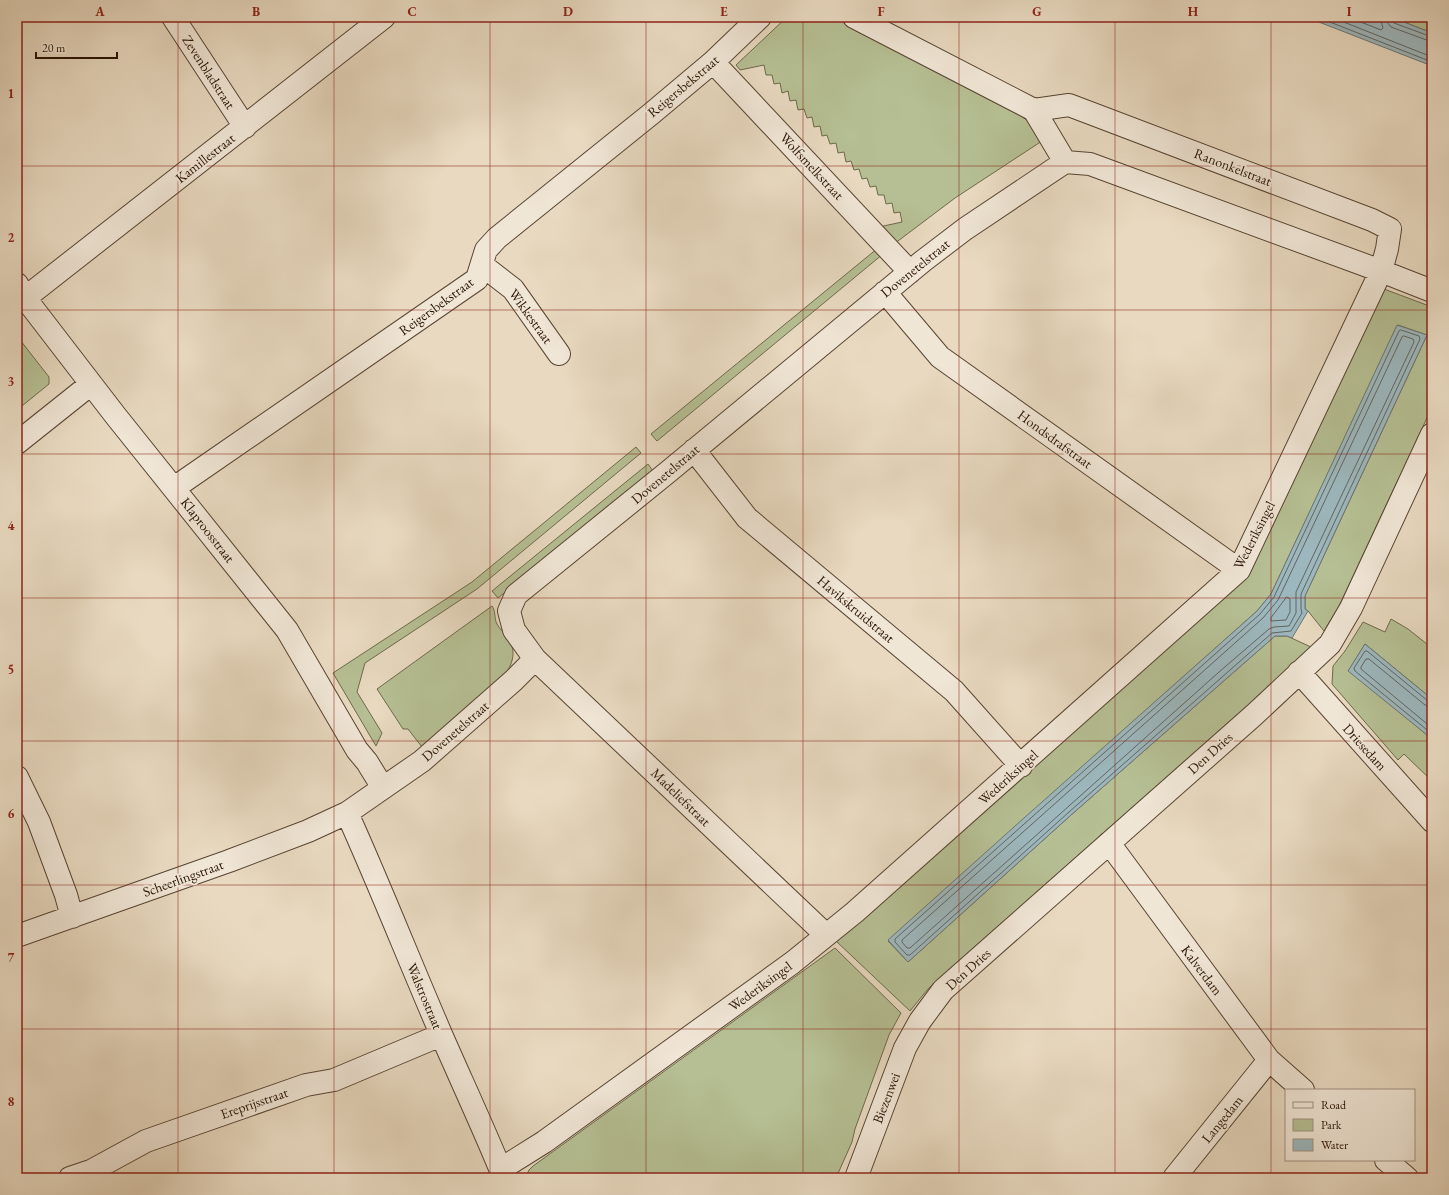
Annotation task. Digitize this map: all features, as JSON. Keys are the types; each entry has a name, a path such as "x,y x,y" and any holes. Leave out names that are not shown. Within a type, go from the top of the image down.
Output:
{"street":[{"name":"Zevenbladstraat","path":"173,17 245,127"},
{"name":"Kamillestraat","path":"21,291 245,127 384,17"},
{"name":"Reigersbekstraat","path":"174,488 477,279 486,250 496,238 651,114 713,62 760,17"},
{"path":"854,17 1034,110 1065,162 1090,164 1381,270 1432,291"},
{"name":"Wolfsmelkstraat","path":"713,62 910,272"},
{"name":"Ranonkelstraat","path":"1034,110 1069,105 1372,220 1390,229 1387,249 1381,270"},
{"name":"Dovenetelstraat","path":"347,813 422,761 513,681 535,659 514,630 509,611 516,595 910,272 965,229 1065,162"},
{"name":"Wikkestraat","path":"482,265 513,289 559,354"},
{"name":"Wederiksingel","path":"502,1174 792,963 856,912 1239,570 1381,270"},
{"name":"Klaproosstraat","path":"21,291 91,384 287,630 358,750 383,788"},
{"name":"Hondsdrafstraat","path":"885,292 940,357 1239,570"},
{"path":"17,443 91,384"},
{"name":"Den Dries","path":"920,1021 943,990 1254,715 1330,644 1351,608 1432,434"},
{"name":"Havikskruidstraat","path":"694,450 747,518 954,692 1021,766"},
{"name":"Madeliefstraat","path":"535,659 826,935"},
{"name":"Driesedam","path":"1299,672 1432,821"},
{"path":"17,777 40,822 66,895 72,917"},
{"name":"Scheerlingstraat","path":"17,936 229,861 347,813"},
{"name":"Walstrostraat","path":"347,813 366,854 441,1035 484,1127 502,1174"},
{"name":"Kalverdam","path":"1109,843 1269,1060 1302,1089"},
{"name":"Biezenwei","path":"856,1178 905,1048 920,1021"},
{"name":"Ereprijsstraat","path":"70,1178 91,1171 146,1141 306,1085 334,1080 441,1035"},
{"name":"Langedam","path":"1174,1178 1269,1060"},
{"path":"1387,1161 1408,1178"}],"green space":[{"path":"787,17 834,17 1016,112 1029,122 1042,141 955,198 894,244 879,227 902,222 900,212 894,213 892,203 886,204 884,195 878,195 876,186 870,187 867,178 862,179 859,169 854,170 851,161 846,162 844,152 838,153 836,143 830,144 827,135 822,136 820,126 814,127 812,117 807,118 804,109 798,110 796,100 790,101 788,91 782,93 780,83 774,84 772,75 766,75 764,65 740,70 736,65"},
{"path":"1391,17 1432,17 1432,33"},
{"path":"878,248 883,254 657,441 651,434"},
{"path":"1384,289 1432,307 1432,407 1339,606 1324,631 1305,609 1305,596 1427,335 1398,325 1271,594 1257,611 888,941 908,962 1071,815 1275,636 1287,636 1311,647 1308,652 946,972 927,990 910,1011 836,941 1235,587"},
{"path":"17,336 49,377 49,384 17,410"},
{"path":"636,447 641,453 477,589 365,663 357,692 382,733 376,746 333,673 472,582"},
{"path":"648,464 653,471 498,598 492,591"},
{"path":"492,606 497,624 511,644 513,653 512,661 506,673 422,747 408,729 403,729 377,689"},
{"path":"1391,619 1408,629 1432,648 1432,699 1365,644 1349,670 1432,739 1432,781 1404,754 1398,760 1332,684 1333,666 1345,651 1363,622 1385,632"},
{"path":"835,948 901,1013 889,1035 855,1129 852,1142 836,1178 525,1178 533,1166"}],"water":[{"path":"1306,17 1391,17 1432,33 1432,66"},
{"path":"1397,325 1427,335 1305,596 1305,609 1308,611 1292,638 1287,636 1275,636 1071,815 908,962 888,940 1257,611 1271,594"},
{"path":"1365,644 1432,699 1432,739 1348,671"}]}
